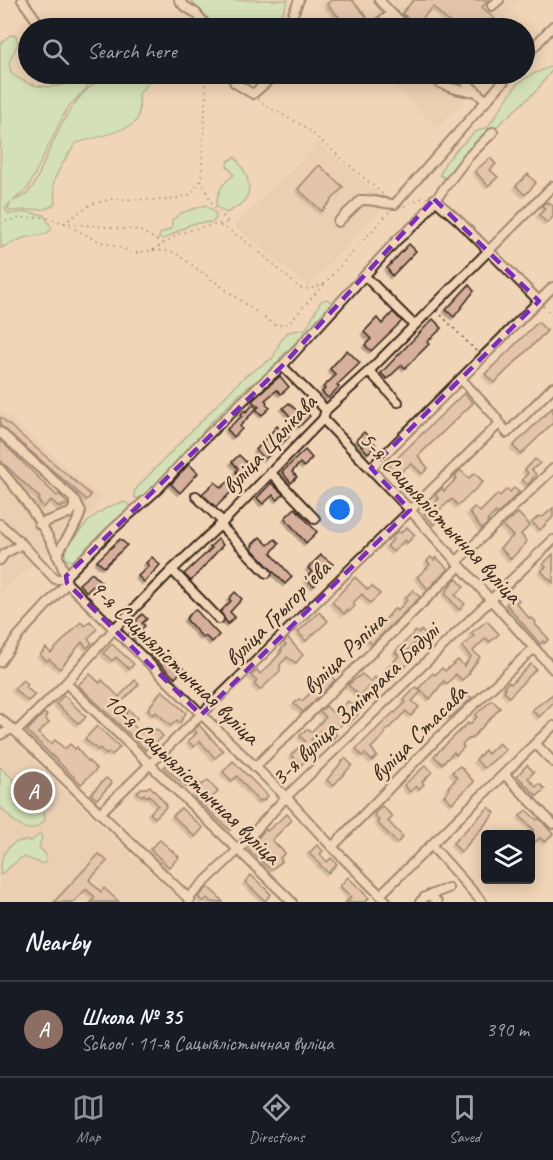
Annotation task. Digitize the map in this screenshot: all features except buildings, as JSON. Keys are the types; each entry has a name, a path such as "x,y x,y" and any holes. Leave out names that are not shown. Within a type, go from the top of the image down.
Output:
{"street":[{"path":"22,0 35,18"},
{"path":"178,0 196,12 200,18"},
{"path":"291,18 299,0"},
{"path":"379,0 397,18"},
{"path":"492,6 499,0"},
{"path":"386,18 392,14"},
{"path":"535,47 553,26"},
{"path":"237,84 253,94 265,84"},
{"path":"443,84 467,92 476,92"},
{"path":"468,84 486,101"},
{"path":"338,222 361,200 395,204 501,84"},
{"name":"вуліца Цалікава","path":"0,662 19,635 111,531 158,489 214,429 282,366 397,240 420,220 467,158 493,132"},
{"name":"вуліца Цалікава","path":"0,735 14,731 66,683 115,628 323,420 326,410 369,371 553,186"},
{"path":"434,199 539,301"},
{"path":"365,276 414,325"},
{"path":"370,468 553,287"},
{"path":"282,366 326,410"},
{"path":"369,371 398,402"},
{"path":"461,379 507,433 553,387"},
{"name":"5-я Сацыялістычная вуліца","path":"323,420 410,510 551,664"},
{"name":"вуліца Грыгорʼева","path":"100,813 499,424"},
{"path":"0,432 74,499 81,511 57,556"},
{"path":"0,469 14,485 39,524 67,579 56,579 0,524"},
{"name":"вуліца Рэпіна","path":"255,767 553,469"},
{"path":"270,472 315,519"},
{"path":"196,496 267,573"},
{"path":"39,524 70,513 74,508 74,499"},
{"name":"3-я вуліца Змітрака Бядулі","path":"189,900 286,797 553,540"},
{"path":"1,555 22,544"},
{"path":"172,570 219,619"},
{"name":"9-я Сацыялістычная вуліца","path":"67,579 201,715 286,797 387,902"},
{"name":"вуліца Стасава","path":"332,847 435,741 534,648"},
{"name":"10-я Сацыялістычная вуліца","path":"66,683 292,902"},
{"path":"0,719 189,900"},
{"path":"380,895 553,726"},
{"path":"536,744 553,762"},
{"path":"505,775 553,824"},
{"path":"432,846 482,902"},
{"path":"420,902 448,888"},
{"path":"430,895 437,902"}],"path":[{"path":"204,84 206,91 201,180 213,205 229,223"},
{"path":"253,94 264,105 304,126 395,204 403,206 424,197 434,199"},
{"path":"64,223 91,204 112,199 167,200 190,195 201,180"},
{"path":"0,223 20,218 45,217 64,223 93,239 135,253 152,250 174,252 276,326 289,323 395,204"},
{"path":"64,223 138,230 163,243"},
{"path":"152,250 181,233 229,223"},
{"path":"228,229 229,223"},
{"path":"219,226 228,229 300,288 309,289 324,284"},
{"path":"539,301 553,316"},
{"path":"432,307 483,357"}],"highlighted area":[{"path":"434,199 539,301 371,468 410,510 201,715 67,583 66,576 282,366"}],"shaded area":[{"path":"324,0 520,0 503,18 444,18 433,8 423,18 331,18 318,5"},
{"path":"394,84 462,84 465,87 468,97 437,128"},
{"path":"319,142 384,199 382,209 308,286 234,226"},
{"path":"0,409 102,498 67,543 38,559 0,594"},
{"path":"10,737 113,838 183,902 0,902 0,744"}],"green space":[{"path":"190,0 288,0 280,18 207,18"},
{"path":"10,35 16,36 18,44 9,62 11,73 18,78 18,84 52,87 88,84 63,116 28,188 13,201 27,194 34,185 62,124 82,95 94,84 147,84 139,93 139,114 136,121 126,128 76,143 54,181 54,205 45,209 10,211 8,208 11,202 5,209 9,214 26,212 44,215 52,229 46,234 23,238 1,248 0,44"},
{"path":"550,67 553,69 537,90 483,139 450,176 445,178 440,175 445,163 458,148 475,132 488,127 517,84 535,84 535,73"},
{"path":"235,157 246,174 249,189 243,202 226,213 216,206 221,188 234,175 227,166 228,161"},
{"path":"206,205 215,213 216,219 212,222 191,224 164,239 159,238 160,234 172,228 172,220 181,213"},
{"path":"327,299 331,302 332,307 280,358 275,367 244,390 210,423 163,481 142,498 135,498 134,492 140,484 245,376 273,358 280,342 288,332 306,329 321,301"},
{"path":"125,502 130,506 129,511 80,557 72,561 67,560 64,552 90,520 105,509"},
{"path":"0,767 43,808 45,820 38,826 32,829 21,827 0,807"},
{"path":"40,834 42,837 39,847 46,855 46,862 43,864 24,857 0,875 7,849 16,842 31,841"}],"place":[{"name":"Школа № 35","path":"33,791"}]}
